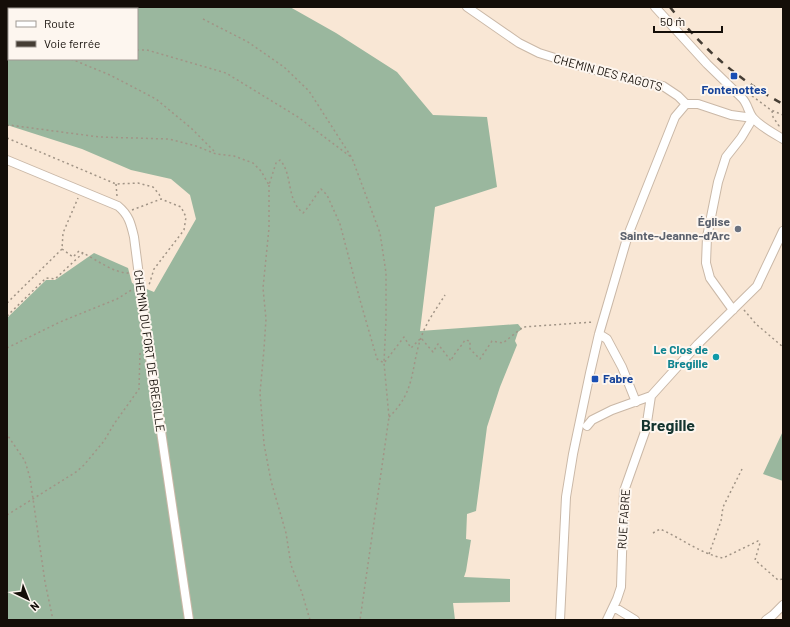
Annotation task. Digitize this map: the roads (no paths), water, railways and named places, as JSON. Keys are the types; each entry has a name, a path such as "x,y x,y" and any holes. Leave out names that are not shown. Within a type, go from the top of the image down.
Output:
{"street":[{"name":"CHEMIN DES RAGOTS","path":"467,7 519,43 539,53 590,69 663,86 678,96 686,104"},
{"path":"655,7 707,64 746,102 753,118"},
{"path":"560,620 566,498 570,470 590,373 628,235 673,122 686,104 698,104 731,115 753,118 783,139"},
{"path":"732,310 710,278 706,264 707,237 718,182 726,157 741,138 753,118"},
{"name":"CHEMIN DU FORT DE BREGILLE","path":"7,160 118,206 126,212 131,222 189,620"},
{"path":"587,426 592,420 612,410 651,396 698,344 757,286 783,231"},
{"path":"600,334 607,339 622,367 636,402"},
{"name":"RUE FABRE","path":"607,620 614,607 621,587 624,491 646,429 651,396"},
{"path":"766,620 783,604"},
{"path":"614,607 635,620"}],"railway":[{"path":"670,7 694,36 721,62 766,95 783,104"}],"place":[{"name":"Fontenottes","path":"734,76"},
{"name":"Église Sainte-Jeanne-d'Arc","path":"738,229"},
{"name":"Le Clos de Bregille","path":"716,357"},
{"name":"Fabre","path":"595,379"}],"district":[{"name":"Bregille","path":"668,425"}]}
